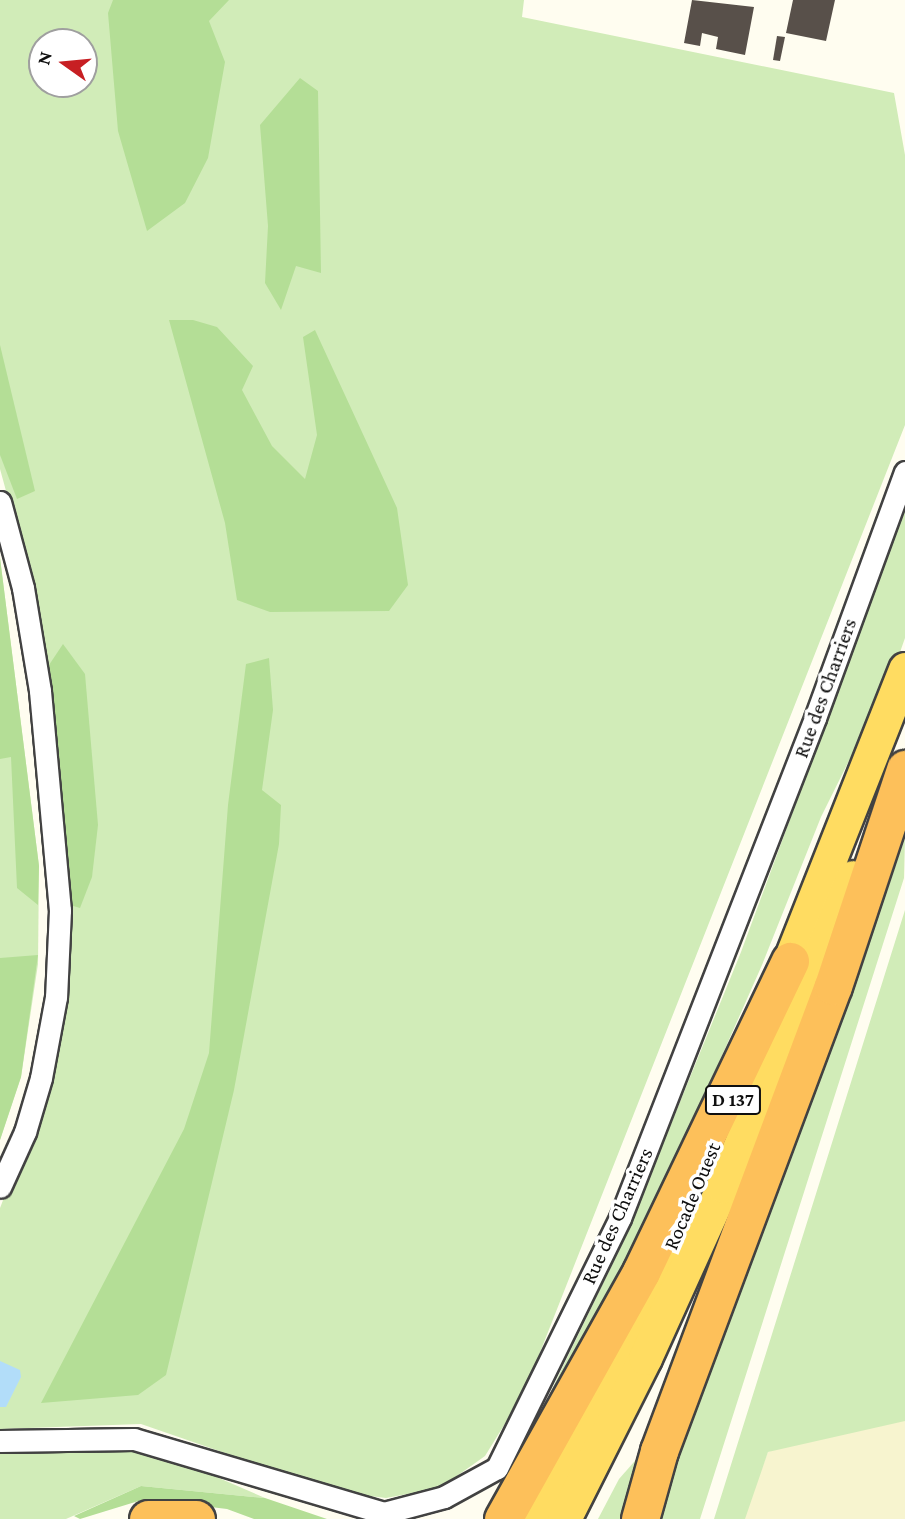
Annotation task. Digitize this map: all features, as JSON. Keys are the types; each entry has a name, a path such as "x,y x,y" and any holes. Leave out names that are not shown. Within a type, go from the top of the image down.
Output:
{"highway":[{"path":"640,1519 659,1451 833,986 905,769"},
{"path":"502,1519 640,1272 790,961"},
{"path":"148,1519 196,1519"}],"main road":[{"name":"Rocade Ouest","path":"534,1519 653,1287 790,961 905,668"},
{"name":"Rocade Ouest","path":"564,1519 645,1358 723,1186 905,750"}],"street":[{"name":"Rue des Charriers","path":"0,1441 134,1439 384,1513 444,1497 497,1468 620,1218 815,718 905,472"},
{"path":"0,502 23,588 40,691 60,910 56,997 44,1066 25,1132 0,1188"}],"shaded area":[{"path":"905,1403 905,1519 742,1519 768,1452"}],"green space":[{"path":"0,0 524,0 522,17 894,93 905,155 905,425 524,1393 485,1456 440,1488 386,1498 338,1492 141,1424 0,1429 0,1208 39,1108 61,1025 25,560 0,469"},
{"path":"113,0 229,0 209,21 225,62 208,158 185,203 147,231 118,131 108,13"},
{"path":"300,78 318,91 321,273 296,266 281,310 265,283 268,226 260,125"},
{"path":"169,320 193,320 217,327 253,366 242,390 272,446 305,479 317,435 303,337 315,330 397,508 408,585 389,611 270,612 237,600 225,523"},
{"path":"0,345 35,491 17,499 0,455"},
{"path":"905,508 905,638 893,672 821,817 762,965 629,1266 512,1472 623,1242 741,952"},
{"path":"0,558 39,866 38,964 21,1077 0,1140"},
{"path":"0,558 39,866 38,905 17,888 11,757 0,759"},
{"path":"63,644 85,674 98,825 92,877 80,908 70,905 45,671"},
{"path":"269,658 273,710 262,790 281,805 279,844 234,1090 166,1375 138,1395 41,1403 184,1129 209,1053 228,805 246,664"},
{"path":"905,838 904,878 700,1519 657,1519 666,1476 838,1033"},
{"path":"905,910 905,1421 768,1452 745,1519 714,1519"},
{"path":"38,955 21,1077 0,1140 0,958"},
{"path":"118,1448 198,1469 265,1498 141,1486 66,1519 0,1519 0,1449"},
{"path":"641,1454 628,1519 598,1519 619,1479"},
{"path":"141,1486 265,1498 327,1519 254,1519 227,1509 145,1499 80,1519 74,1516"}],"water":[{"path":"0,1361 20,1370 21,1377 6,1407 0,1407"}],"building":[{"path":"692,0 754,7 745,55 716,49 718,37 702,33 700,46 684,43"},
{"path":"793,0 835,0 826,41 786,33"},
{"path":"777,36 785,37 780,61 773,60"}]}
